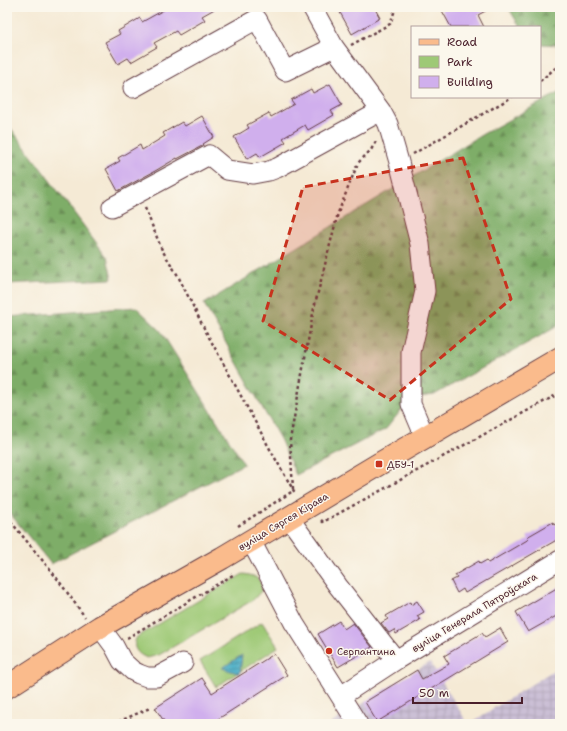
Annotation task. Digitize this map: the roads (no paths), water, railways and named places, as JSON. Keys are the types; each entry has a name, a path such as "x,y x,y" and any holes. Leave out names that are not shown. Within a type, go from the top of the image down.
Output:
{"main road":[{"name":"вуліца Сяргея Кірава","path":"7,687 100,627 251,541 560,358"}],"street":[{"path":"312,7 342,46 384,118 399,162 420,244 425,291 411,352 411,404 425,437"},
{"path":"133,88 254,13 285,71 342,46"},
{"path":"112,207 210,155 227,170 253,174 269,171 384,118"},
{"path":"289,518 338,586 396,660"},
{"path":"251,541 294,623 358,724"},
{"name":"вуліца Генерала Пятроўскага","path":"341,696 396,660 560,560"},
{"path":"100,627 114,646 122,661 133,671 147,677 157,677 183,663"}],"water":[{"path":"242,655 240,674 222,668"}],"place":[{"name":"ДБУ-1","path":"379,464"},
{"name":"Серпантина","path":"329,651"}]}
